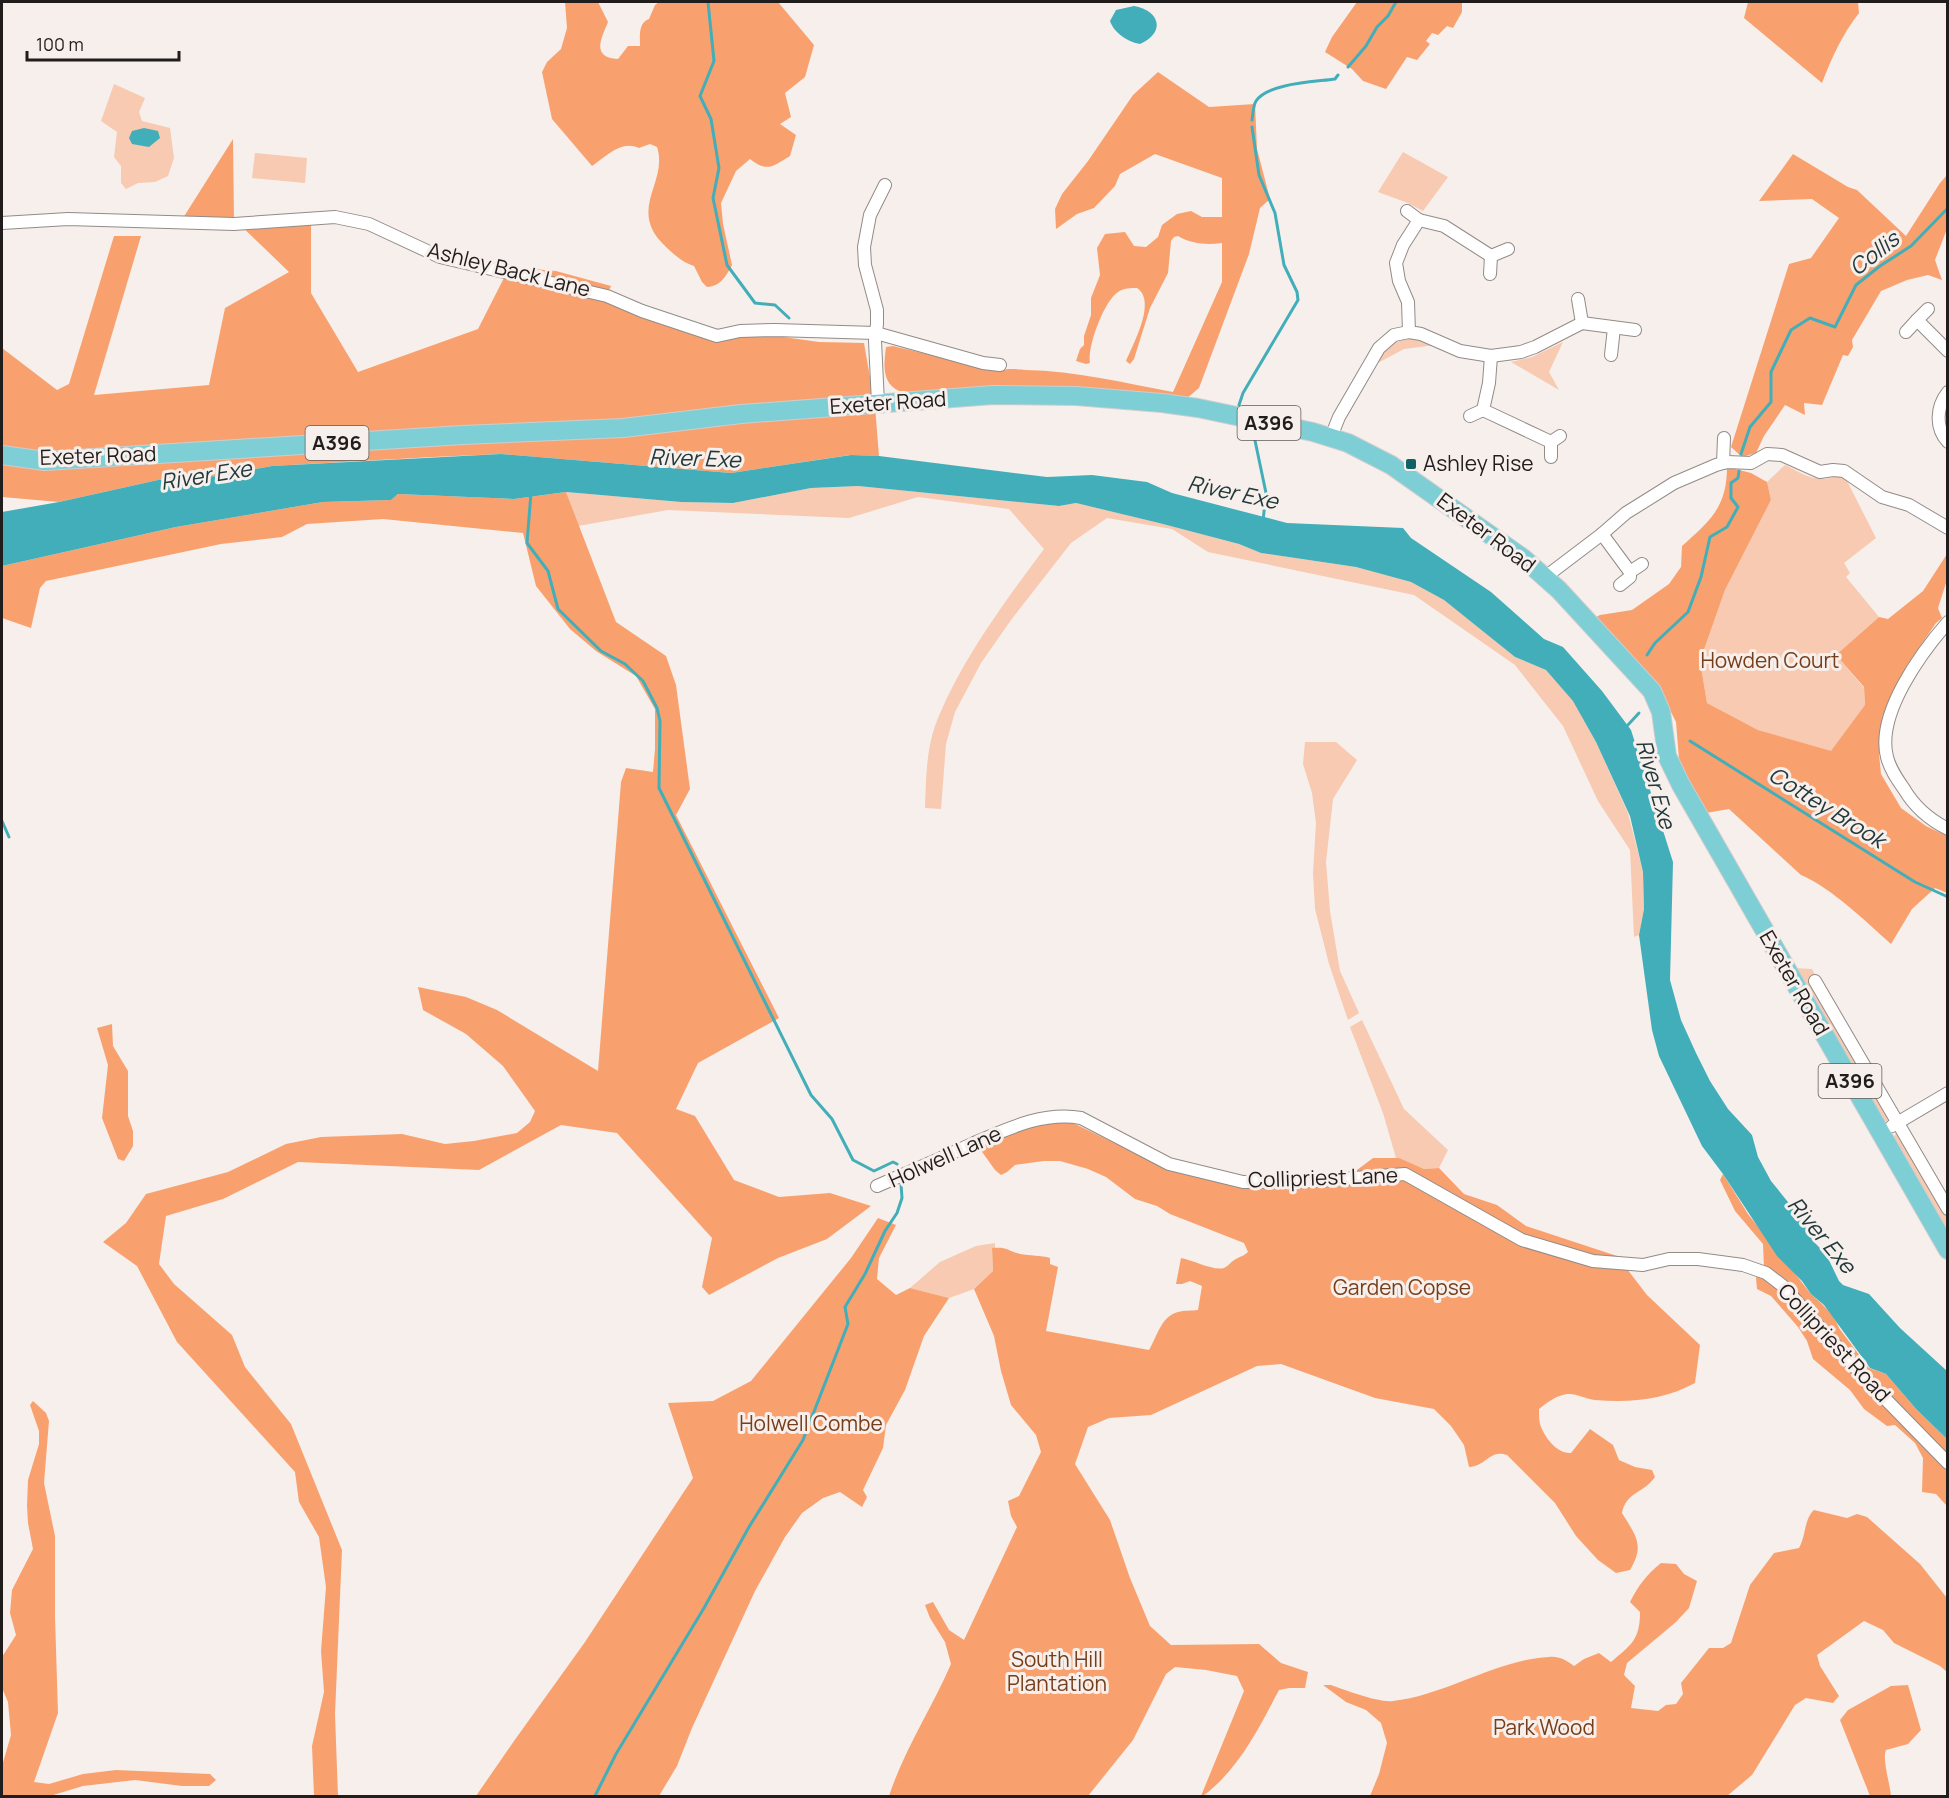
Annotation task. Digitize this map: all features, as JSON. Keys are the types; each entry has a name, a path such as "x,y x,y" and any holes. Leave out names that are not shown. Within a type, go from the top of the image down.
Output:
{"main road":[{"name":"Exeter Road","path":"2,455 45,460 87,459 463,435 623,428 741,414 993,395 1067,396 1198,408 1331,437 1348,443 1391,465 1523,558 1652,691 1661,712 1667,756 1682,785 1947,1250"}],"street":[{"path":"878,403 874,341 877,310 865,265 864,247 870,215 885,185"},
{"path":"1407,211 1419,220 1444,226 1491,256"},
{"name":"Ashley Back Lane","path":"2,223 68,219 234,224 335,217 369,224 440,257 607,296 642,311 717,336 740,331 775,330 876,333"},
{"path":"1409,332 1408,302 1399,281 1396,263 1403,245 1419,220"},
{"path":"1491,256 1508,249"},
{"path":"1490,274 1491,256"},
{"path":"1578,299 1582,323"},
{"path":"1906,332 1928,309"},
{"path":"1917,320 1947,351"},
{"path":"1331,437 1339,417 1379,348 1394,335 1409,332 1432,338 1460,351 1491,356 1521,352 1535,347 1582,323 1635,330"},
{"path":"1611,355 1614,328"},
{"path":"876,333 983,363 1000,364"},
{"path":"1483,410 1489,383 1491,356"},
{"path":"1947,392 1940,405 1938,418 1939,428 1947,442"},
{"path":"1470,416 1483,410 1556,439 1551,457"},
{"path":"1724,438 1724,463"},
{"path":"1544,578 1626,513 1663,490 1724,463 1751,464 1767,454 1774,453 1820,472 1844,471 1882,497 1908,504 1947,528"},
{"path":"1602,534 1630,572 1630,577 1620,585"},
{"path":"1630,572 1642,564"},
{"path":"1947,622 1909,674 1889,717 1885,732 1887,757 1900,784 1918,807 1947,829"},
{"path":"1815,981 1947,1209"},
{"path":"1881,1134 1947,1093"},
{"name":"Collipriest Lane","path":"1012,1127 1047,1118 1068,1116 1081,1118 1169,1164 1243,1182 1317,1181 1405,1174 1522,1240 1593,1261"},
{"name":"Holwell Lane","path":"877,1186 1012,1127"},
{"name":"Collipriest Road","path":"1593,1261 1643,1265 1668,1259 1698,1259 1743,1265 1766,1273 1783,1286 1861,1374 1947,1463"}],"green space":[{"path":"565,2 598,2 608,22 601,41 601,51 610,58 618,59 628,46 640,46 641,27 649,19 655,5 659,2 778,2 814,45 805,77 785,93 791,117 780,124 796,135 790,156 775,165 766,167 750,159 736,171 721,203 732,265 725,277 716,285 707,287 694,266 683,261 667,248 655,234 649,221 651,197 658,173 657,147 650,144 639,148 626,146 592,166 552,119 542,72 547,62 561,49 567,28"},
{"path":"1357,2 1462,2 1462,12 1453,28 1447,26 1438,35 1432,33 1426,41 1430,44 1417,60 1407,57 1386,89 1363,81 1352,69 1325,52 1332,37"},
{"path":"1748,2 1858,2 1859,13 1838,47 1822,83 1744,18"},
{"path":"1158,72 1209,107 1255,104 1257,149 1270,199 1260,208 1249,254 1199,388 1186,399 1066,387 958,390 919,394 904,393 893,387 886,378 884,366 886,347 893,346 998,371 1012,369 1063,373 1173,392 1222,282 1222,243 1199,243 1178,236 1174,237 1171,241 1168,273 1150,308 1134,359 1130,364 1126,361 1142,323 1145,302 1143,294 1137,288 1127,288 1113,297 1102,314 1094,336 1090,363 1076,361 1084,345 1084,336 1091,315 1091,298 1100,275 1097,248 1105,234 1125,232 1134,246 1146,247 1158,237 1162,225 1177,214 1191,211 1202,217 1222,217 1222,178 1155,154 1120,174 1115,186 1094,208 1077,214 1056,229 1055,209 1062,194 1088,161 1133,95"},
{"path":"114,84 145,98 139,112 142,121 170,128 174,158 168,176 155,182 138,183 126,189 121,183 121,166 114,157 117,132 101,121"},
{"path":"233,139 234,219 183,218"},
{"path":"1403,152 1448,177 1423,211 1378,192"},
{"path":"255,153 307,158 305,183 252,178"},
{"path":"1793,154 1857,190 1906,236 1947,175 1947,229 1935,260 1942,280 1928,275 1907,280 1881,291 1852,340 1853,347 1848,356 1843,355 1822,405 1804,403 1805,415 1785,405 1764,436 1756,453 1742,457 1731,447 1789,264 1811,258 1839,218 1812,199 1759,201"},
{"path":"311,217 311,293 358,372 478,329 511,267 556,271 611,286 607,295 716,336 740,331 819,342 864,343 875,406 879,456 850,455 731,473 501,454 433,457 272,466 218,476 158,480 59,502 2,497 2,348 57,390 69,384 114,236 141,236 94,395 209,385 225,308 289,272 234,219"},
{"path":"1416,337 1435,345 1404,349 1374,365 1391,345"},
{"path":"1563,342 1549,372 1559,390 1511,362 1532,357"},
{"name":"Howden Court","path":"1785,465 1812,478 1846,479 1876,538 1844,563 1850,573 1846,577 1879,617 1836,655 1864,688 1865,706 1831,752 1758,730 1707,703 1700,661 1725,590 1771,500 1767,482"},
{"path":"1727,467 1751,473 1767,482 1771,500 1725,590 1700,661 1707,703 1758,730 1831,751 1865,705 1864,687 1836,655 1879,617 1888,619 1923,591 1947,554 1947,580 1938,608 1942,618 1936,623 1906,667 1885,717 1879,754 1881,774 1901,808 1926,826 1947,836 1947,893 1935,888 1912,909 1891,944 1837,897 1801,875 1729,809 1706,813 1680,771 1676,722 1661,692 1592,619 1600,615 1632,610 1669,584 1681,567 1682,546 1709,521 1720,503 1724,493"},
{"path":"858,486 1059,506 1076,503 1239,544 1261,553 1356,567 1411,582 1444,600 1515,657 1546,670 1573,700 1596,742 1628,813 1643,872 1644,909 1639,935 1634,937 1630,850 1598,801 1563,726 1515,665 1414,595 1208,552 1172,529 1107,518 1071,543 1011,620 981,663 955,712 946,744 941,809 925,808 930,746 935,726 945,703 969,657 1044,549 1009,509 918,497 849,518 668,510 578,526 566,492 681,502 733,503 811,488"},
{"path":"566,492 616,622 666,656 676,685 690,789 676,815 779,1018 698,1063 676,1109 695,1116 734,1180 779,1197 830,1193 871,1206 827,1239 778,1258 709,1295 702,1287 712,1238 617,1133 561,1125 479,1170 298,1162 223,1199 166,1216 159,1264 174,1284 232,1335 245,1367 291,1424 342,1550 335,1714 338,1796 314,1796 312,1746 324,1692 321,1651 326,1587 319,1537 299,1502 295,1472 177,1342 137,1266 103,1242 126,1223 146,1194 228,1172 286,1144 321,1137 402,1134 445,1144 517,1133 530,1122 535,1111 503,1066 466,1034 423,1010 418,987 466,997 497,1010 598,1071 621,782 626,768 653,772 655,709 636,676 596,651 570,629 536,586 523,533 383,519 307,524 282,537 221,544 46,581 40,588 31,628 2,618 2,566 176,527 323,502 391,500 398,494 514,499"},
{"path":"1305,742 1336,742 1357,760 1333,799 1326,862 1330,911 1340,971 1359,1013 1348,1020 1329,964 1315,909 1313,873 1316,823 1312,793 1303,764"},
{"path":"1794,968 1812,969 1888,1117 1887,1121 1879,1120"},
{"path":"1362,1020 1404,1109 1448,1150 1439,1168 1424,1169 1396,1158 1383,1113 1350,1027"},
{"path":"112,1024 113,1046 128,1071 128,1116 133,1131 133,1146 124,1161 118,1159 102,1118 108,1065 97,1028"},
{"name":"Garden Copse","path":"1069,1121 1168,1169 1261,1186 1356,1184 1357,1170 1373,1158 1399,1158 1424,1169 1439,1168 1464,1194 1497,1205 1526,1226 1617,1256 1647,1295 1700,1345 1695,1383 1659,1397 1646,1399 1595,1400 1567,1394 1555,1398 1539,1409 1539,1417 1545,1434 1561,1451 1571,1453 1590,1429 1613,1445 1619,1460 1635,1467 1652,1470 1655,1477 1627,1501 1622,1513 1635,1535 1638,1547 1630,1570 1616,1573 1598,1560 1576,1536 1555,1503 1507,1455 1496,1454 1480,1464 1469,1467 1464,1445 1451,1426 1434,1409 1375,1398 1281,1364 1257,1366 1151,1415 1109,1418 1088,1427 1075,1464 1110,1520 1150,1626 1171,1645 1259,1644 1281,1663 1308,1672 1305,1688 1279,1690 1247,1748 1227,1774 1203,1796 1201,1796 1244,1691 1237,1676 1175,1667 1166,1674 1133,1740 1088,1796 889,1796 902,1762 951,1664 945,1642 925,1605 933,1602 949,1630 964,1640 1017,1527 1011,1516 1008,1501 1019,1496 1041,1452 1036,1435 1011,1405 994,1336 974,1289 993,1271 992,1248 1004,1248 1020,1254 1050,1258 1050,1264 1058,1267 1046,1331 1149,1350 1167,1318 1180,1311 1198,1310 1202,1286 1190,1281 1176,1284 1181,1258 1219,1269 1226,1267 1248,1252 1244,1243 1135,1199 1106,1177 1088,1169 1060,1161 1044,1161 1015,1165 1001,1175 980,1149 1023,1130"},
{"path":"1896,1133 1947,1217 1947,1240 1893,1139"},
{"path":"1723,1174 1748,1214 1811,1294 1831,1314 1869,1368 1886,1374 1917,1410 1947,1439 1947,1506 1936,1494 1922,1492 1923,1458 1915,1443 1895,1425 1887,1426 1864,1409 1850,1390 1813,1359 1807,1341 1798,1327 1771,1296 1757,1289 1756,1278 1764,1267 1763,1244 1735,1211 1720,1180"},
{"name":"Holwell Combe","path":"878,1218 896,1225 879,1258 877,1279 896,1295 910,1288 949,1298 924,1336 905,1390 886,1425 883,1448 863,1490 867,1497 862,1507 840,1492 823,1498 802,1513 785,1537 755,1591 677,1766 659,1796 476,1796 585,1642 693,1478 668,1403 713,1401 751,1381 851,1258"},
{"path":"995,1243 995,1248 992,1249 993,1271 974,1289 949,1298 910,1288 940,1262 976,1246"},
{"path":"33,1401 46,1413 49,1421 44,1483 55,1536 58,1713 34,1782 49,1784 83,1774 116,1770 210,1774 216,1780 209,1786 182,1786 135,1780 83,1786 50,1796 2,1796 2,1766 11,1735 8,1702 2,1688 2,1657 16,1635 10,1613 12,1590 33,1549 28,1523 28,1480 39,1444 39,1431 30,1405"},
{"name":"Park Wood","path":"1814,1510 1847,1518 1857,1514 1867,1517 1920,1564 1947,1598 1947,1672 1940,1666 1894,1643 1883,1630 1864,1621 1817,1655 1820,1666 1839,1696 1833,1703 1806,1698 1795,1705 1752,1775 1727,1796 1370,1796 1379,1774 1387,1743 1381,1723 1366,1710 1346,1702 1323,1685 1331,1685 1371,1698 1393,1701 1433,1692 1491,1670 1530,1659 1556,1657 1574,1666 1599,1653 1611,1662 1629,1646 1636,1636 1640,1612 1630,1602 1640,1586 1651,1571 1661,1563 1676,1564 1684,1574 1697,1581 1689,1608 1676,1622 1627,1663 1624,1675 1635,1686 1631,1708 1658,1711 1666,1705 1676,1704 1683,1694 1681,1683 1709,1648 1723,1648 1731,1643 1750,1585 1774,1553 1799,1548 1808,1518"},
{"path":"1908,1685 1921,1730 1908,1744 1886,1750 1891,1796 1870,1796 1840,1720 1848,1710 1891,1686"}],"water":[{"path":"1134,6 1150,12 1156,22 1154,34 1140,44 1122,36 1110,21 1116,10"},
{"path":"144,128 158,131 160,138 149,147 132,144 129,138 132,131"},
{"path":"501,454 731,473 851,455 879,456 1047,477 1092,475 1147,482 1172,493 1287,523 1403,528 1411,538 1491,592 1544,639 1563,647 1602,691 1631,730 1673,862 1670,980 1681,1020 1710,1081 1728,1109 1752,1135 1758,1157 1771,1181 1805,1223 1815,1243 1826,1254 1839,1281 1843,1285 1869,1294 1900,1328 1947,1371 1947,1439 1917,1410 1886,1374 1870,1368 1824,1305 1777,1256 1702,1146 1659,1056 1652,1030 1639,935 1644,909 1643,872 1630,816 1596,742 1573,701 1546,670 1515,657 1444,600 1411,582 1356,567 1261,553 1239,544 1076,503 1059,506 858,486 811,488 733,503 681,502 566,492 514,499 398,494 391,500 323,502 176,527 2,566 2,512 158,480 218,476 272,466"}],"waterway":[{"path":"708,2 714,61 700,96 711,119 719,168 713,198 727,265 755,303 775,305 789,318"},
{"path":"1348,67 1366,46 1396,2"},
{"path":"1252,120 1256,101 1271,90 1292,84 1335,79 1338,75"},
{"path":"1239,405 1243,393 1298,300 1297,292 1284,265 1275,213 1259,175 1252,127"},
{"name":"Collis","path":"1741,454 1750,427 1771,402 1771,372 1791,330 1810,318 1835,327 1856,285 1911,246 1948,208"},
{"name":"River Exe","path":"1253,431 1266,493 1263,521"},
{"name":"Collis","path":"1647,655 1655,643 1688,612 1701,577 1710,537 1727,527 1738,507 1731,498 1731,483 1738,478 1739,471"},
{"path":"531,493 527,543 548,571 558,609 601,651 625,664 643,681 657,708 660,721 659,788 811,1095 832,1119 853,1160 874,1171 893,1162 897,1164"},
{"name":"Cottey Brook","path":"1626,727 1639,713"},
{"name":"Cottey Brook","path":"1690,741 1915,882 1948,897"},
{"path":"2,821 9,837"},
{"path":"595,1796 616,1754 704,1608 749,1527 803,1440 848,1324 845,1307 897,1213 902,1198 901,1184"}],"place":[{"name":"Ashley Rise","path":"1411,464"}],"park label":[{"name":"South Hill Plantation","path":"1057,1672"}]}
